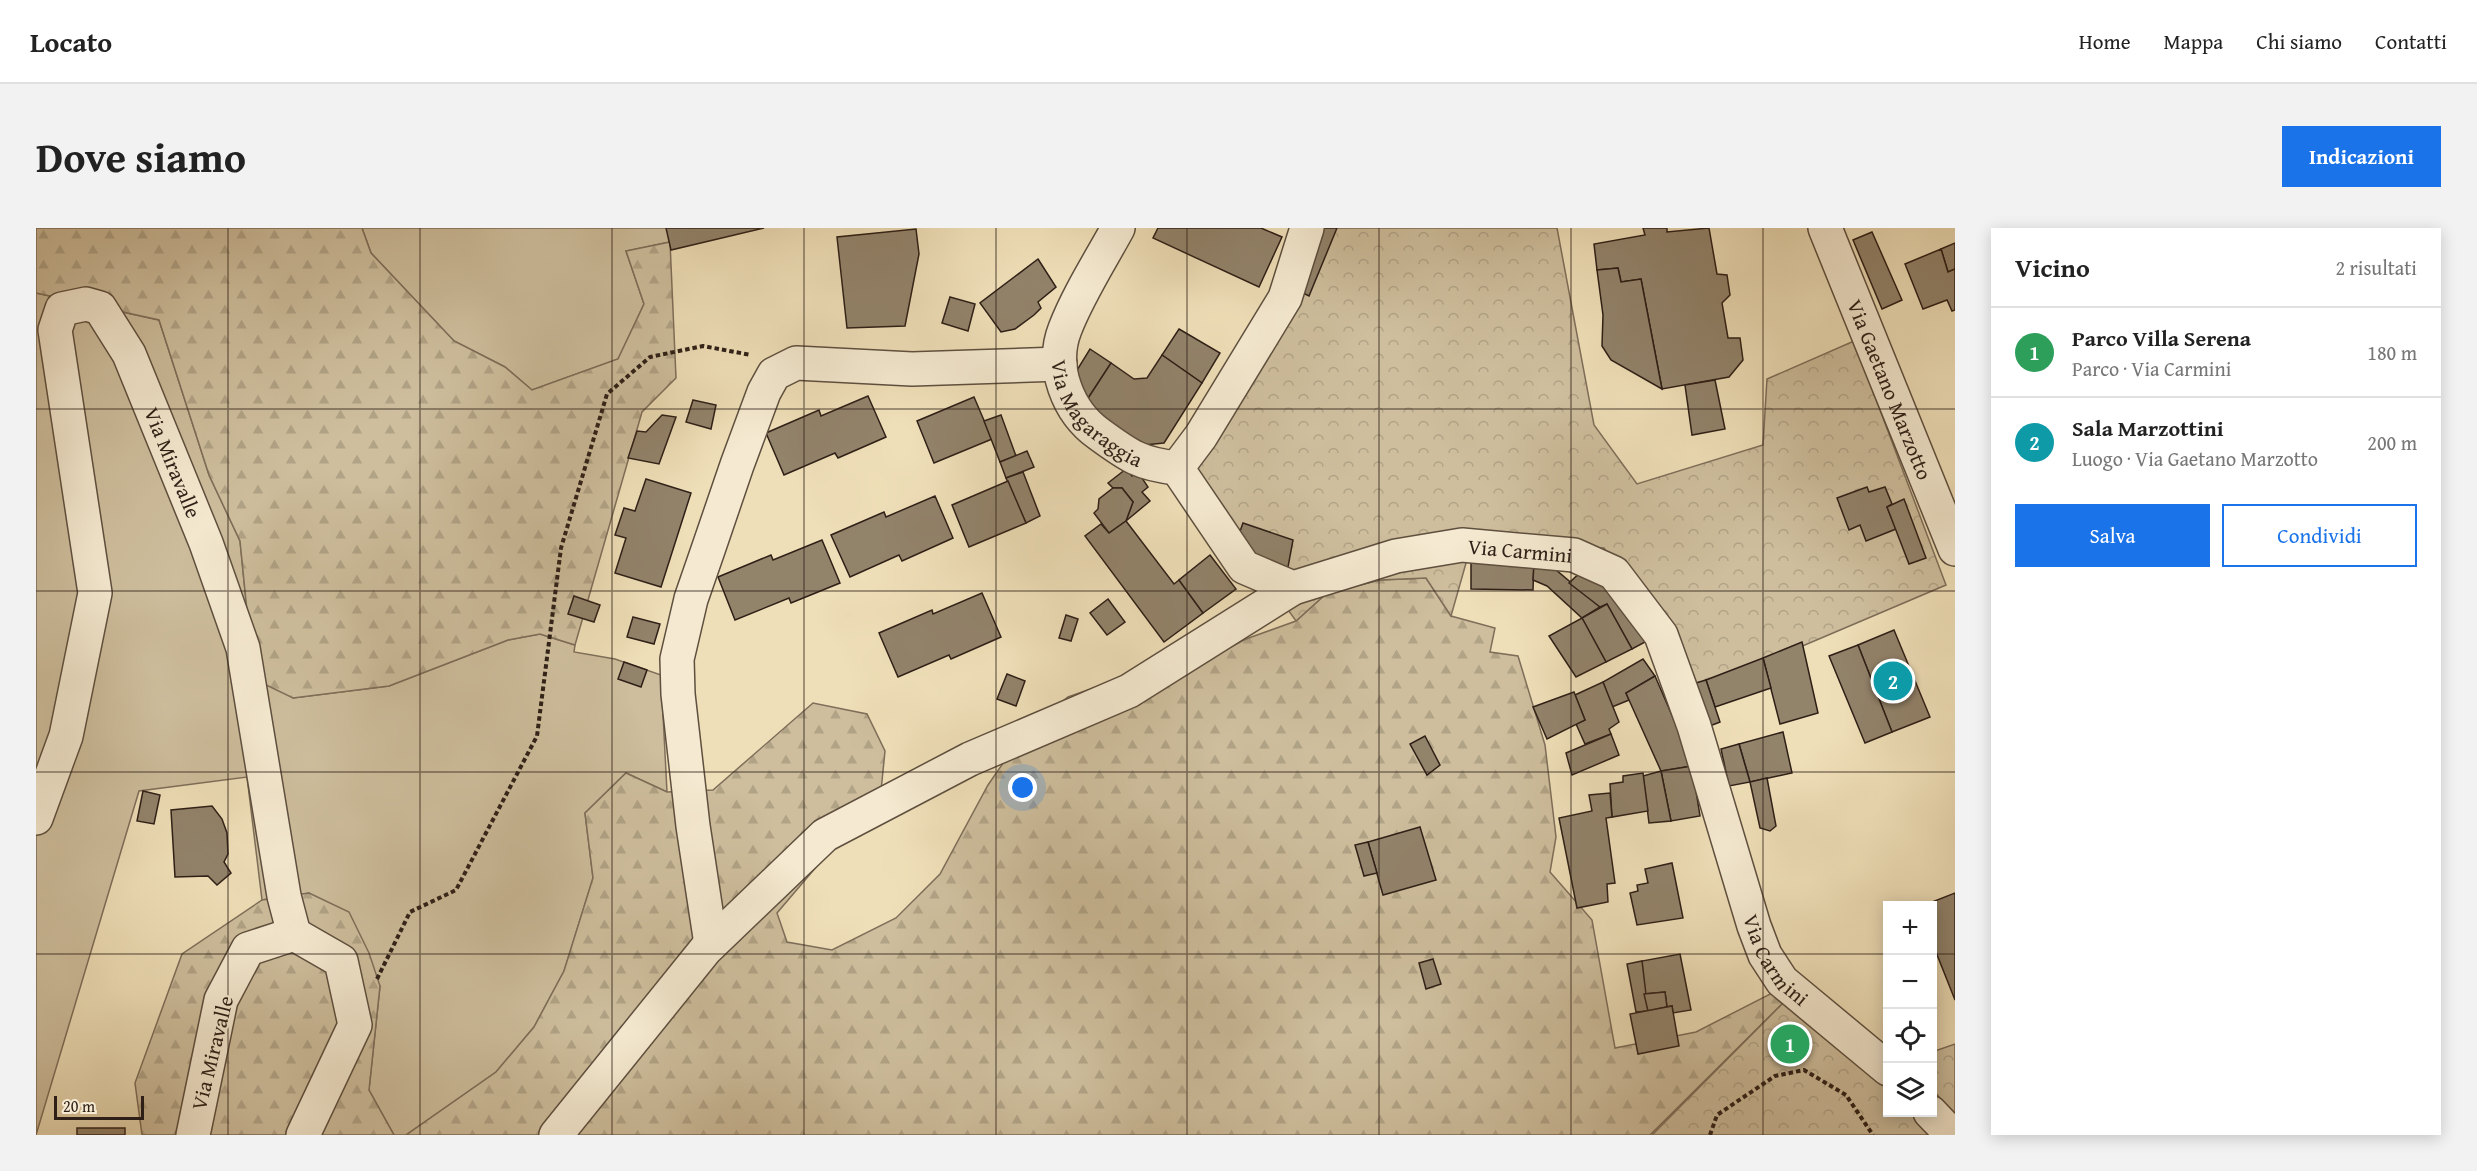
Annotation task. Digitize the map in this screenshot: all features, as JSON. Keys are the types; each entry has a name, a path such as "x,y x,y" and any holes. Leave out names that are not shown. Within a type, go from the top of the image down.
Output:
{"street":[{"name":"Via Magaraggia","path":"1118,228 1064,331 1060,364 1068,400 1084,424 1133,459 1177,468"},
{"path":"1293,588 1244,567 1177,468 1201,436 1285,298 1307,228"},
{"name":"Via Gaetano Marzotto","path":"1826,228 1954,543"},
{"name":"Via Miravalle","path":"36,818 66,736 95,594 55,330 62,309 86,304 100,308 129,354 206,543 243,648 284,896 294,934 248,949 220,1000 193,1135"},
{"path":"711,944 693,826 678,694 677,659 691,599 764,392 774,374 797,363 836,363 912,369 1060,364"},
{"name":"Via Carmini","path":"556,1135 711,944 825,835 970,759 1129,691 1293,588 1396,556 1462,545 1574,555 1614,573 1661,635 1694,726 1754,926 1765,955 1782,981 1883,1065"},
{"path":"294,934 341,961 355,1025 303,1135"},
{"path":"1934,1117 1952,1135"}],"path":[{"path":"355,1025 410,912 456,890 537,736 561,549 608,394 650,357 703,346 797,363"},
{"path":"1710,1135 1717,1115 1775,1076 1804,1070 1846,1095 1874,1135"}],"green space":[{"path":"36,228 362,228 371,253 454,341 505,367 532,390 618,359 644,304 626,251 670,242 676,378 642,412 575,645 540,634 508,640 389,686 293,698 262,683 248,621 240,541 209,475 159,320 36,293"},
{"path":"362,228 669,228 670,242 626,251 644,304 618,359 532,390 505,367 454,341 371,253"},
{"path":"1333,228 1557,228 1594,425 1637,484 1763,445 1767,379 1854,341 1946,585 1694,692 1670,648 1604,548 1472,542 1451,616 1426,578 1380,580 1327,593 1296,621 1188,471"},
{"path":"36,293 159,320 209,475 240,541 248,621 293,698 389,686 508,640 540,634 575,645 574,652 615,659 661,675 667,792 626,773 585,813 593,878 564,971 534,1027 496,1072 406,1135 394,1135 369,1090 380,986 309,893 262,900 247,777 139,791 36,1135"},
{"path":"1426,578 1451,616 1495,628 1490,652 1518,656 1545,745 1556,837 1550,872 1592,920 1615,1048 1696,1032 1774,992 1787,999 1650,1135 406,1135 496,1072 534,1027 564,971 593,878 585,813 626,773 667,792 713,790 813,703 867,714 885,751 881,791 777,913 787,942 832,950 896,918 940,874 988,785 1026,730 1068,697 1122,678 1213,656 1246,639 1296,621 1327,593 1380,580"},
{"path":"309,893 349,912 369,953 380,986 369,1090 394,1135 142,1135 135,1083 182,954 262,900"},
{"path":"1787,999 1883,1084 1883,1117 1917,1117 1933,1135 1652,1135"},
{"path":"1955,1044 1955,1116 1937,1095 1937,1050"}],"building":[{"path":"666,228 764,228 671,250"},
{"path":"1158,228 1261,228 1282,237 1259,287 1153,238"},
{"path":"1315,228 1337,228 1309,296 1291,287"},
{"path":"1643,228 1667,228 1667,232 1709,228 1717,274 1727,275 1730,295 1722,303 1728,338 1740,338 1743,360 1729,377 1662,389 1641,279 1621,282 1618,268 1597,270 1594,244 1645,235"},
{"path":"916,229 919,254 905,326 847,328 837,237"},
{"path":"1872,232 1902,300 1882,309 1853,240"},
{"path":"1955,243 1955,269 1948,272 1941,249"},
{"path":"1941,249 1948,272 1955,269 1955,310 1952,311 1947,300 1923,309 1905,264"},
{"path":"1038,259 1056,287 1038,302 1041,308 1034,315 1015,329 1001,332 980,303"},
{"path":"1618,268 1621,282 1641,279 1662,389 1611,360 1602,346 1603,315 1597,270"},
{"path":"950,297 975,304 968,331 942,323"},
{"path":"1179,329 1220,353 1202,383 1162,355"},
{"path":"1090,349 1111,363 1083,406 1066,388"},
{"path":"1162,355 1202,383 1164,443 1144,445 1083,406 1111,363 1134,379 1147,378"},
{"path":"1715,380 1725,429 1692,435 1685,385"},
{"path":"868,396 886,437 838,458 835,453 784,475 766,433 819,410 821,416"},
{"path":"974,397 992,439 934,463 917,421"},
{"path":"693,400 716,405 711,429 686,422"},
{"path":"662,415 676,417 659,464 628,458 637,431 646,432"},
{"path":"1001,415 1016,456 1000,462 984,421"},
{"path":"1027,451 1034,467 1006,478 1000,462"},
{"path":"1126,469 1132,476 1138,472 1148,487 1142,492 1150,501 1126,521 1133,502 1122,488 1113,488 1108,483"},
{"path":"1023,472 1040,516 1026,523 1006,478"},
{"path":"646,479 691,493 661,587 615,573 626,538 615,535 624,508 635,511"},
{"path":"1008,481 1026,523 969,547 952,505"},
{"path":"1867,487 1869,492 1885,487 1892,504 1887,507 1896,529 1866,541 1860,525 1849,530 1837,498"},
{"path":"1113,488 1122,488 1133,502 1126,521 1109,533 1094,513 1098,509 1099,499"},
{"path":"935,496 953,538 902,561 899,555 850,577 831,535 884,512 886,517"},
{"path":"1904,499 1926,558 1909,564 1887,507"},
{"path":"1126,521 1174,584 1179,580 1203,613 1164,642 1085,536 1101,524 1109,533"},
{"path":"1243,523 1293,540 1288,567 1271,566 1234,548"},
{"path":"822,540 840,583 791,603 789,598 735,620 718,577 771,555 773,560"},
{"path":"1210,555 1236,589 1203,613 1179,580"},
{"path":"1471,560 1534,563 1533,590 1471,589"},
{"path":"1534,563 1556,570 1600,607 1582,618 1547,586 1533,580"},
{"path":"1584,569 1620,593 1647,641 1632,649 1607,604 1600,607 1569,583"},
{"path":"982,593 1001,637 951,659 949,655 898,677 879,633 932,610 933,614"},
{"path":"574,596 600,605 594,622 568,614"},
{"path":"1108,599 1125,622 1107,635 1090,613"},
{"path":"1607,604 1632,649 1606,662 1582,618"},
{"path":"1066,615 1078,619 1071,641 1059,638"},
{"path":"633,617 660,624 654,644 627,637"},
{"path":"1582,618 1606,662 1576,677 1549,636"},
{"path":"1894,630 1930,717 1892,732 1858,645"},
{"path":"1802,642 1818,713 1780,724 1763,658"},
{"path":"1858,645 1892,732 1865,743 1829,656"},
{"path":"1763,658 1771,688 1715,707 1706,680"},
{"path":"1643,659 1655,676 1626,693 1629,700 1612,707 1603,682"},
{"path":"624,662 647,670 641,687 618,679"},
{"path":"1007,674 1025,681 1016,706 997,699"},
{"path":"1655,676 1692,766 1661,771 1626,693"},
{"path":"1706,680 1720,722 1702,729 1689,685"},
{"path":"1603,682 1619,722 1609,729 1611,734 1585,744 1576,724 1585,720 1575,695"},
{"path":"1574,692 1585,720 1547,739 1533,707"},
{"path":"1783,732 1792,773 1750,782 1739,744"},
{"path":"1611,734 1619,755 1572,775 1566,753"},
{"path":"1425,736 1440,765 1427,775 1410,744"},
{"path":"1739,744 1750,782 1729,786 1721,749"},
{"path":"1692,766 1700,816 1671,821 1661,771"},
{"path":"1661,771 1671,821 1649,823 1643,776"},
{"path":"1643,773 1648,811 1612,817 1610,784 1623,782 1623,776"},
{"path":"1767,778 1776,826 1770,831 1760,828 1750,782"},
{"path":"143,791 160,795 154,824 137,821"},
{"path":"1610,793 1612,817 1606,818 1615,883 1607,884 1608,902 1577,908 1559,818 1592,811 1589,795"},
{"path":"212,806 222,819 227,833 228,854 224,862 231,873 217,885 208,876 175,877 171,810"},
{"path":"1420,827 1436,880 1383,895 1368,842"},
{"path":"1368,842 1377,873 1364,876 1355,845"},
{"path":"1672,863 1683,918 1637,925 1630,893 1638,891 1637,885 1648,883 1645,869"},
{"path":"1955,893 1955,1000 1937,955 1937,901 1935,901"},
{"path":"1680,954 1691,1010 1673,1013 1672,1006 1667,1007 1665,992 1644,994 1642,961"},
{"path":"1433,959 1441,984 1426,989 1419,963"},
{"path":"1642,961 1648,1011 1636,1012 1627,964"},
{"path":"1665,992 1667,1007 1648,1011 1644,994"},
{"path":"1672,1006 1679,1046 1638,1054 1630,1014"},
{"path":"77,1128 125,1128 125,1135 77,1135"}],"place":[{"name":"Sala Marzottini","path":"1893,681"},
{"name":"Parco Villa Serena","path":"1790,1044"}]}
